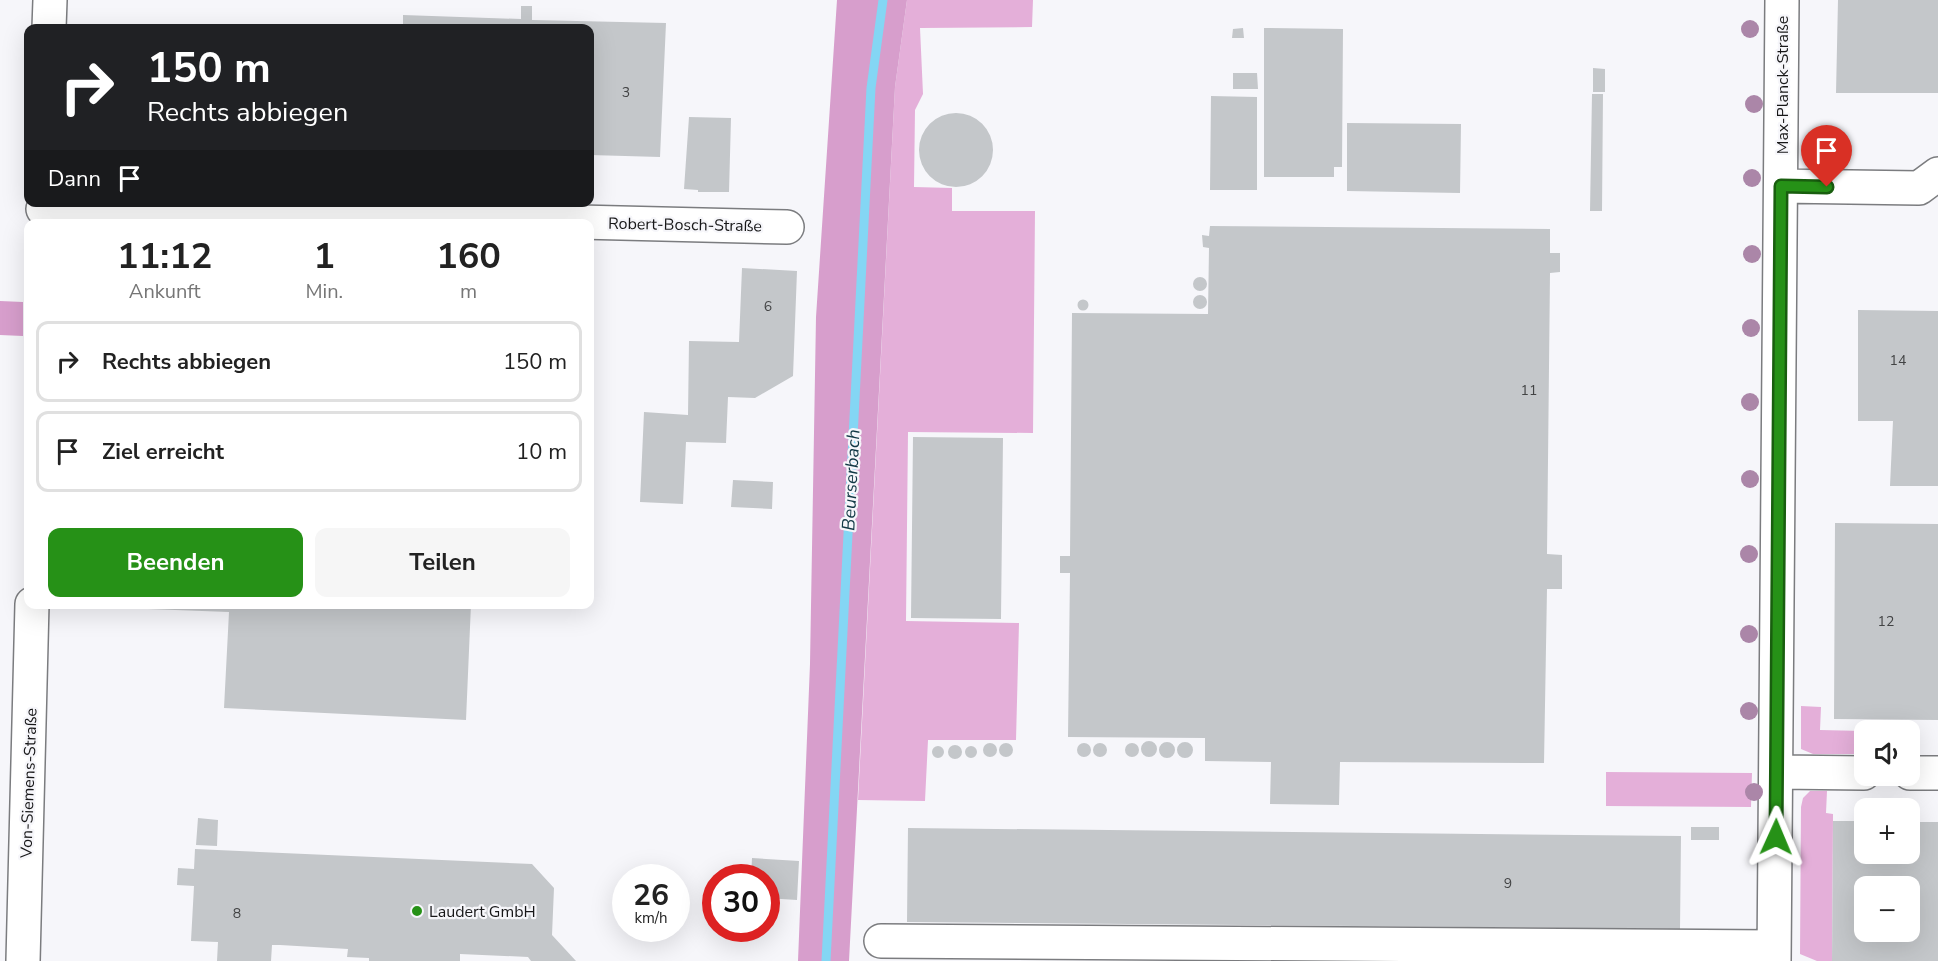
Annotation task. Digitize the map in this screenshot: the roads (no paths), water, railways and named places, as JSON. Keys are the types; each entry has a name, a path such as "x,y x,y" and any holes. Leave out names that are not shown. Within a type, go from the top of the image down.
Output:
{"street":[{"path":"49,24 50,0"},
{"name":"Max-Planck-Straße","path":"1774,954 1782,0"},
{"path":"1781,186 1919,188 1938,174"},
{"name":"Robert-Bosch-Straße","path":"42,212 390,219"},
{"name":"Robert-Bosch-Straße","path":"594,223 787,227"},
{"name":"Von-Siemens-Straße","path":"23,961 32,609"},
{"path":"1777,772 1854,772"},
{"path":"1920,773 1938,773"},
{"path":"881,941 1774,954"}],"waterway":[{"name":"Beurserbach","path":"826,961 871,88 883,0"}],"place":[{"name":"Laudert GmbH","path":"417,911"}]}
